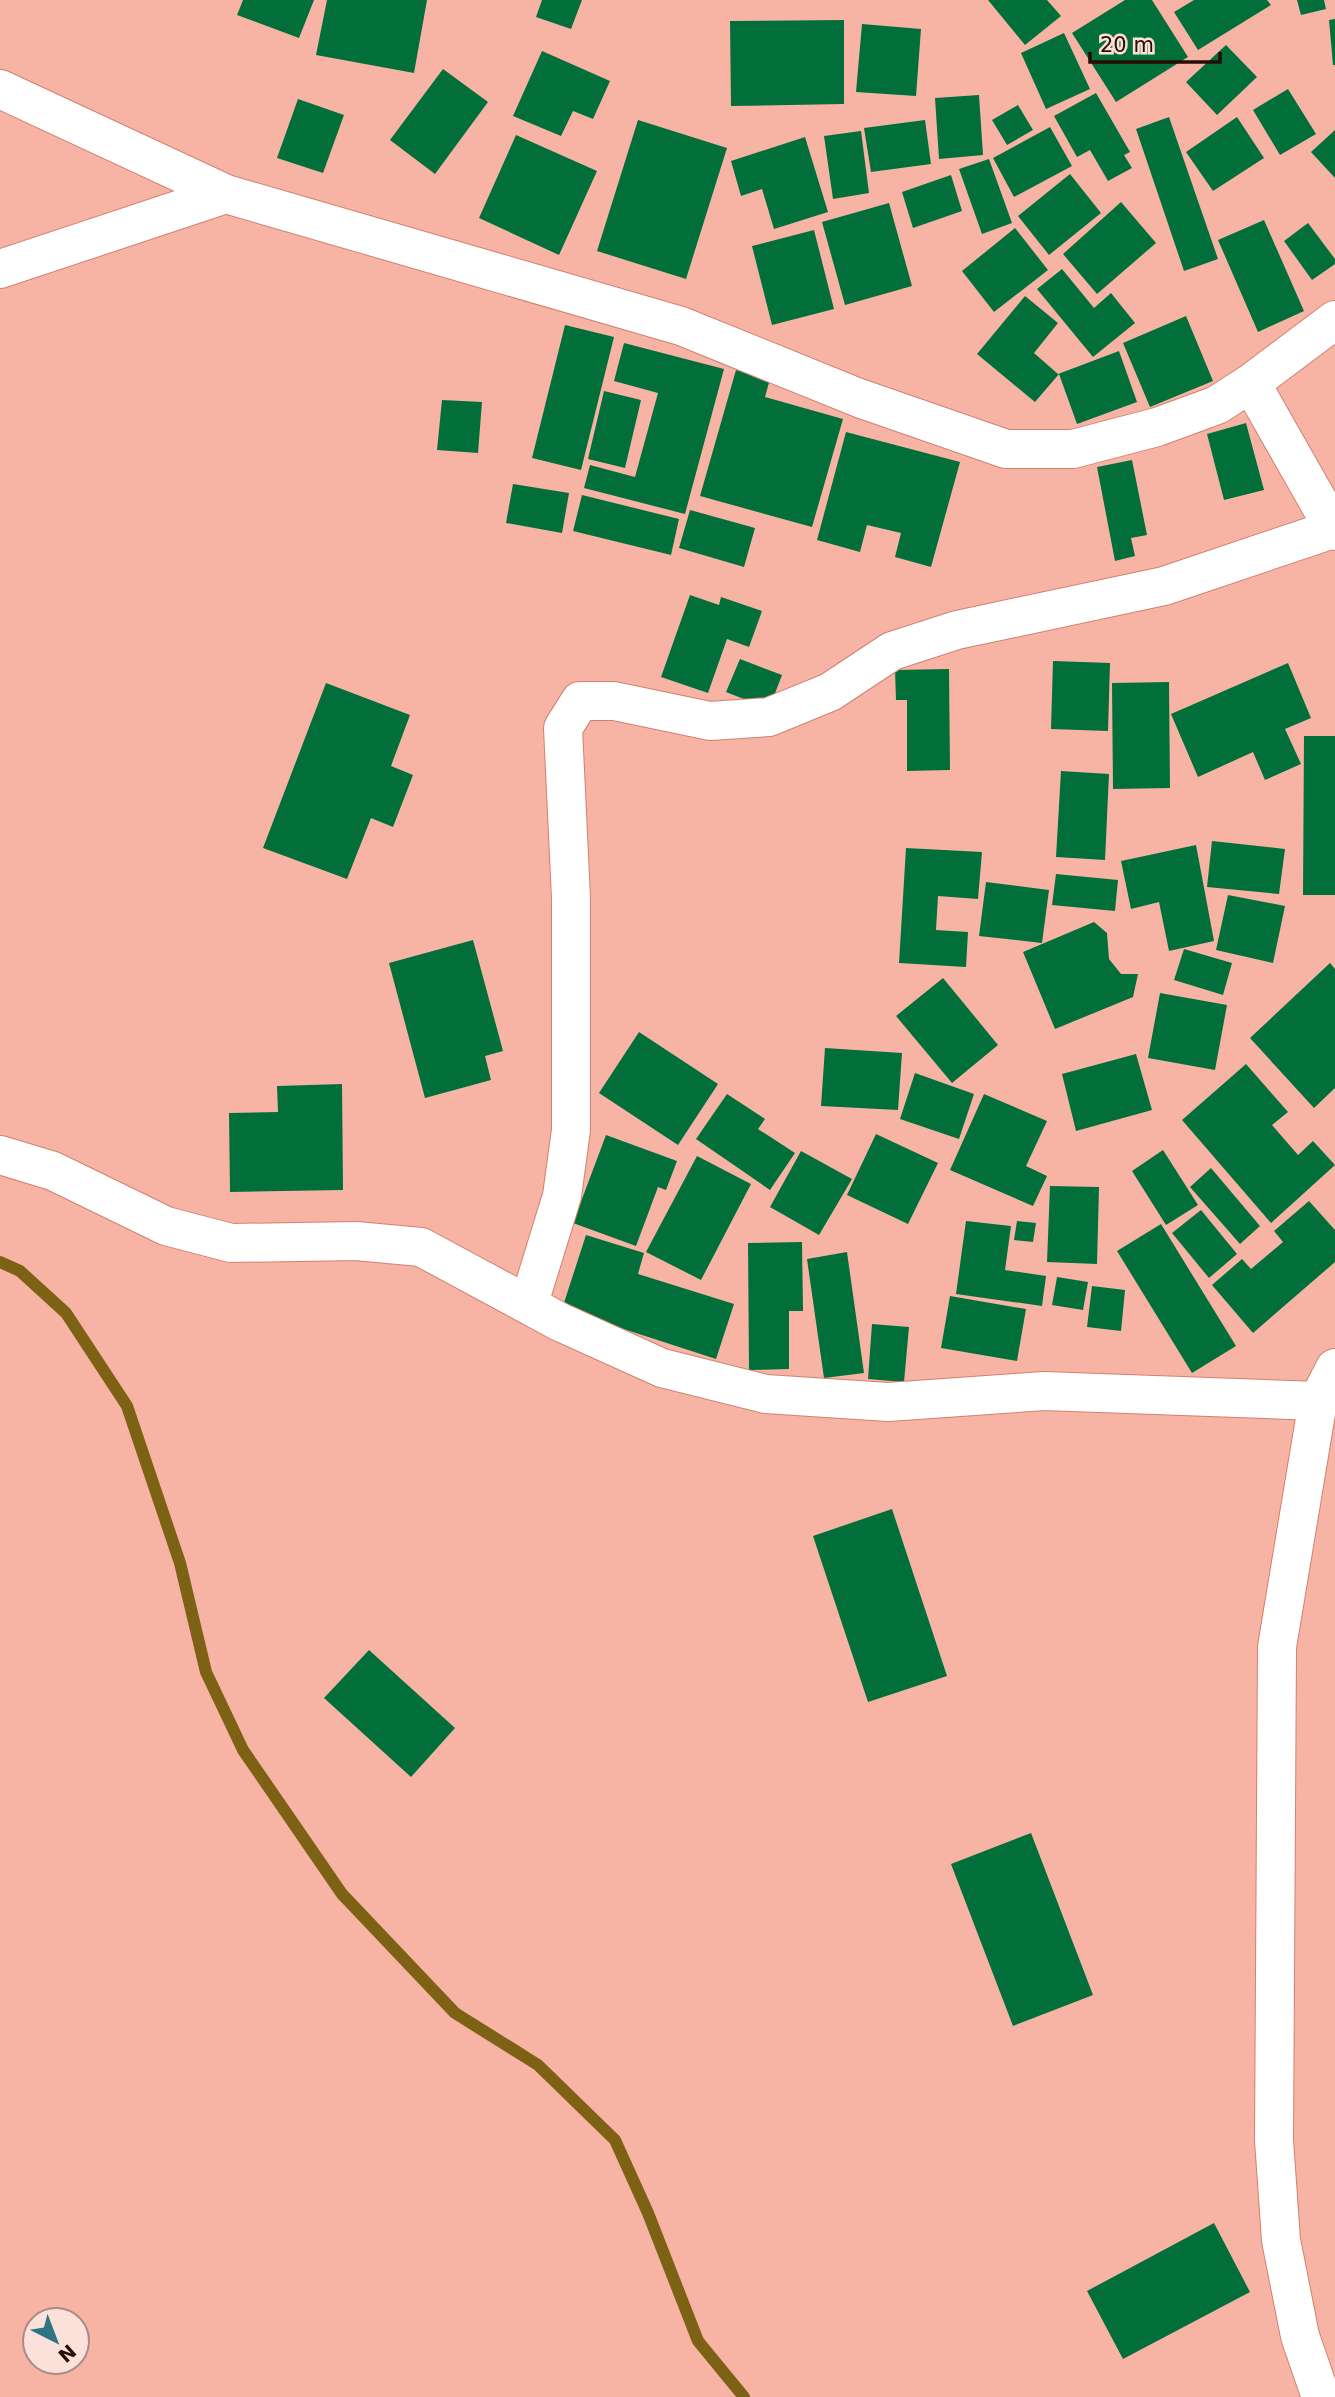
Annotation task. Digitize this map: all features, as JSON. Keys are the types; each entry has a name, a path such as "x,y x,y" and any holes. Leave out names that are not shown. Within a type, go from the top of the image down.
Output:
{"street":[{"path":"0,89 226,194 681,326 859,398 1006,449 1073,450 1157,427 1217,405 1335,320"},
{"path":"0,269 226,194"},
{"path":"528,1303 562,1196 571,1130 571,898 563,729 580,701 614,701 710,721 769,717 830,692 892,651 957,630 1164,586 1334,530 1251,383"},
{"path":"0,1155 53,1171 166,1226 232,1243 356,1241 421,1247 559,1322 662,1368 766,1394 888,1402 1044,1391 1327,1384 1277,1647 1274,2140 1281,2240 1300,2336 1321,2397"}],"building":[{"path":"243,0 314,0 299,38 237,15"},
{"path":"327,0 427,0 414,73 316,55"},
{"path":"542,0 582,0 571,29 536,17"},
{"path":"988,0 1047,0 1061,16 1025,45"},
{"path":"1125,0 1152,0 1188,57 1116,102 1072,33"},
{"path":"1194,0 1267,0 1271,5 1198,50 1174,12"},
{"path":"1297,0 1324,0 1326,9 1301,15"},
{"path":"1335,19 1335,65 1333,65 1329,20"},
{"path":"844,20 844,104 731,106 730,21"},
{"path":"862,24 921,29 916,96 856,92"},
{"path":"1064,33 1090,89 1046,109 1021,53"},
{"path":"1226,45 1257,77 1217,115 1186,82"},
{"path":"542,51 610,81 593,119 573,111 561,136 513,116"},
{"path":"443,69 488,102 435,174 390,140"},
{"path":"1288,89 1316,134 1280,155 1253,110"},
{"path":"1096,93 1130,152 1124,155 1132,168 1108,181 1090,150 1077,157 1054,116"},
{"path":"979,95 983,155 939,159 935,98"},
{"path":"298,99 344,115 323,173 277,158"},
{"path":"1018,105 1033,130 1007,145 992,120"},
{"path":"1169,117 1218,259 1184,271 1136,129"},
{"path":"1237,117 1264,158 1213,191 1186,152"},
{"path":"638,120 727,148 686,279 597,251"},
{"path":"925,120 931,164 871,172 864,128"},
{"path":"1050,127 1072,166 1014,197 993,158"},
{"path":"1335,130 1335,178 1311,152"},
{"path":"861,131 869,193 833,199 824,136"},
{"path":"516,135 597,171 559,255 479,218"},
{"path":"805,137 828,212 774,229 762,189 741,196 731,161"},
{"path":"989,159 1012,223 982,234 959,169"},
{"path":"1070,174 1101,213 1049,255 1018,216"},
{"path":"951,175 962,211 913,228 902,192"},
{"path":"1121,202 1156,243 1097,294 1063,254"},
{"path":"889,203 912,286 845,305 822,222"},
{"path":"1264,220 1304,311 1258,332 1218,240"},
{"path":"1308,223 1335,259 1335,264 1312,280 1284,241"},
{"path":"1015,228 1048,270 994,312 962,271"},
{"path":"814,230 834,309 772,325 752,246"},
{"path":"1062,269 1094,308 1111,293 1135,323 1093,357 1037,289"},
{"path":"1025,296 1058,323 1034,353 1058,374 1119,351 1137,402 1077,424 1059,374 1035,402 977,354"},
{"path":"1186,316 1213,381 1150,407 1123,343"},
{"path":"565,325 614,337 581,470 532,458"},
{"path":"624,343 724,369 685,514 584,488 590,465 635,477 658,393 614,381"},
{"path":"736,370 770,379 765,397 843,419 812,527 700,496"},
{"path":"604,391 641,400 625,468 588,459"},
{"path":"442,400 482,402 478,453 437,450"},
{"path":"1246,423 1264,490 1224,500 1207,434"},
{"path":"846,432 960,462 931,567 895,557 901,533 867,525 860,552 817,540"},
{"path":"1132,460 1147,535 1131,538 1135,556 1115,561 1097,467"},
{"path":"513,484 569,493 562,533 506,523"},
{"path":"582,495 679,519 671,555 573,531"},
{"path":"690,510 755,528 744,567 679,548"},
{"path":"690,595 719,605 721,597 762,611 749,647 727,639 708,693 661,677"},
{"path":"740,659 782,675 769,709 726,692"},
{"path":"1053,661 1110,663 1108,731 1051,729"},
{"path":"1288,663 1311,718 1285,729 1301,764 1265,780 1253,752 1198,777 1171,714"},
{"path":"949,669 950,770 907,771 907,700 896,700 895,670"},
{"path":"1169,682 1170,788 1113,789 1112,683"},
{"path":"326,683 410,715 391,766 413,775 393,827 371,818 347,879 263,848"},
{"path":"1304,736 1335,736 1335,895 1303,895"},
{"path":"1061,771 1109,774 1105,860 1056,857"},
{"path":"1212,841 1285,849 1279,894 1207,887"},
{"path":"1196,845 1214,941 1169,951 1159,902 1131,909 1121,861"},
{"path":"906,848 982,852 978,899 938,896 936,930 968,932 966,967 899,963"},
{"path":"1056,874 1118,880 1115,911 1052,905"},
{"path":"986,882 1049,890 1042,943 979,936"},
{"path":"1228,895 1285,906 1273,963 1216,950"},
{"path":"1094,922 1107,933 1109,959 1121,974 1138,974 1133,997 1055,1029 1023,952"},
{"path":"473,940 503,1051 485,1056 491,1080 425,1098 389,963"},
{"path":"1184,949 1232,963 1223,995 1174,980"},
{"path":"1330,963 1335,969 1335,1088 1314,1108 1250,1038"},
{"path":"943,978 998,1045 952,1083 896,1016"},
{"path":"1160,993 1227,1005 1215,1070 1148,1058"},
{"path":"639,1032 718,1084 678,1145 599,1093"},
{"path":"825,1048 902,1053 898,1110 821,1106"},
{"path":"1136,1054 1152,1110 1076,1131 1062,1074"},
{"path":"1246,1064 1288,1112 1272,1125 1298,1155 1313,1141 1335,1165 1271,1223 1182,1120"},
{"path":"915,1073 974,1094 959,1139 900,1119"},
{"path":"342,1084 343,1190 230,1192 229,1113 278,1112 277,1086"},
{"path":"727,1094 765,1119 758,1129 795,1153 770,1190 696,1139"},
{"path":"984,1094 1047,1121 1026,1166 1047,1176 1033,1206 950,1170"},
{"path":"876,1134 938,1163 908,1224 847,1195"},
{"path":"606,1135 677,1161 666,1190 658,1187 636,1246 573,1223"},
{"path":"1163,1150 1198,1205 1166,1225 1132,1171"},
{"path":"801,1151 852,1179 819,1235 770,1207"},
{"path":"697,1156 751,1184 701,1280 646,1252"},
{"path":"1211,1168 1260,1226 1240,1244 1190,1187"},
{"path":"1050,1186 1099,1187 1097,1264 1047,1262"},
{"path":"1309,1201 1335,1230 1335,1262 1253,1333 1212,1285 1242,1259 1251,1269 1283,1242 1274,1231"},
{"path":"1201,1210 1237,1254 1209,1278 1172,1233"},
{"path":"966,1221 1011,1226 1005,1270 1046,1276 1042,1306 956,1294"},
{"path":"1017,1221 1036,1223 1033,1242 1014,1240"},
{"path":"1161,1224 1236,1346 1192,1373 1117,1251"},
{"path":"586,1235 644,1253 638,1274 734,1304 716,1359 562,1309"},
{"path":"802,1242 803,1311 789,1311 789,1369 749,1370 748,1243"},
{"path":"847,1252 864,1373 824,1378 807,1259"},
{"path":"1057,1277 1088,1282 1083,1310 1052,1305"},
{"path":"1092,1286 1125,1290 1121,1331 1087,1327"},
{"path":"950,1296 1026,1309 1017,1361 941,1348"},
{"path":"872,1324 909,1327 904,1382 868,1379"},
{"path":"892,1509 947,1676 868,1702 813,1536"},
{"path":"369,1650 455,1728 411,1777 324,1698"},
{"path":"1031,1833 1093,1995 1013,2026 951,1864"},
{"path":"1214,2223 1250,2292 1123,2359 1087,2291"}],"waterway":[{"path":"0,1262 20,1271 66,1313 127,1406 180,1563 206,1672 243,1750 342,1894 455,2013 538,2065 615,2140 648,2213 698,2341 744,2397"}]}
